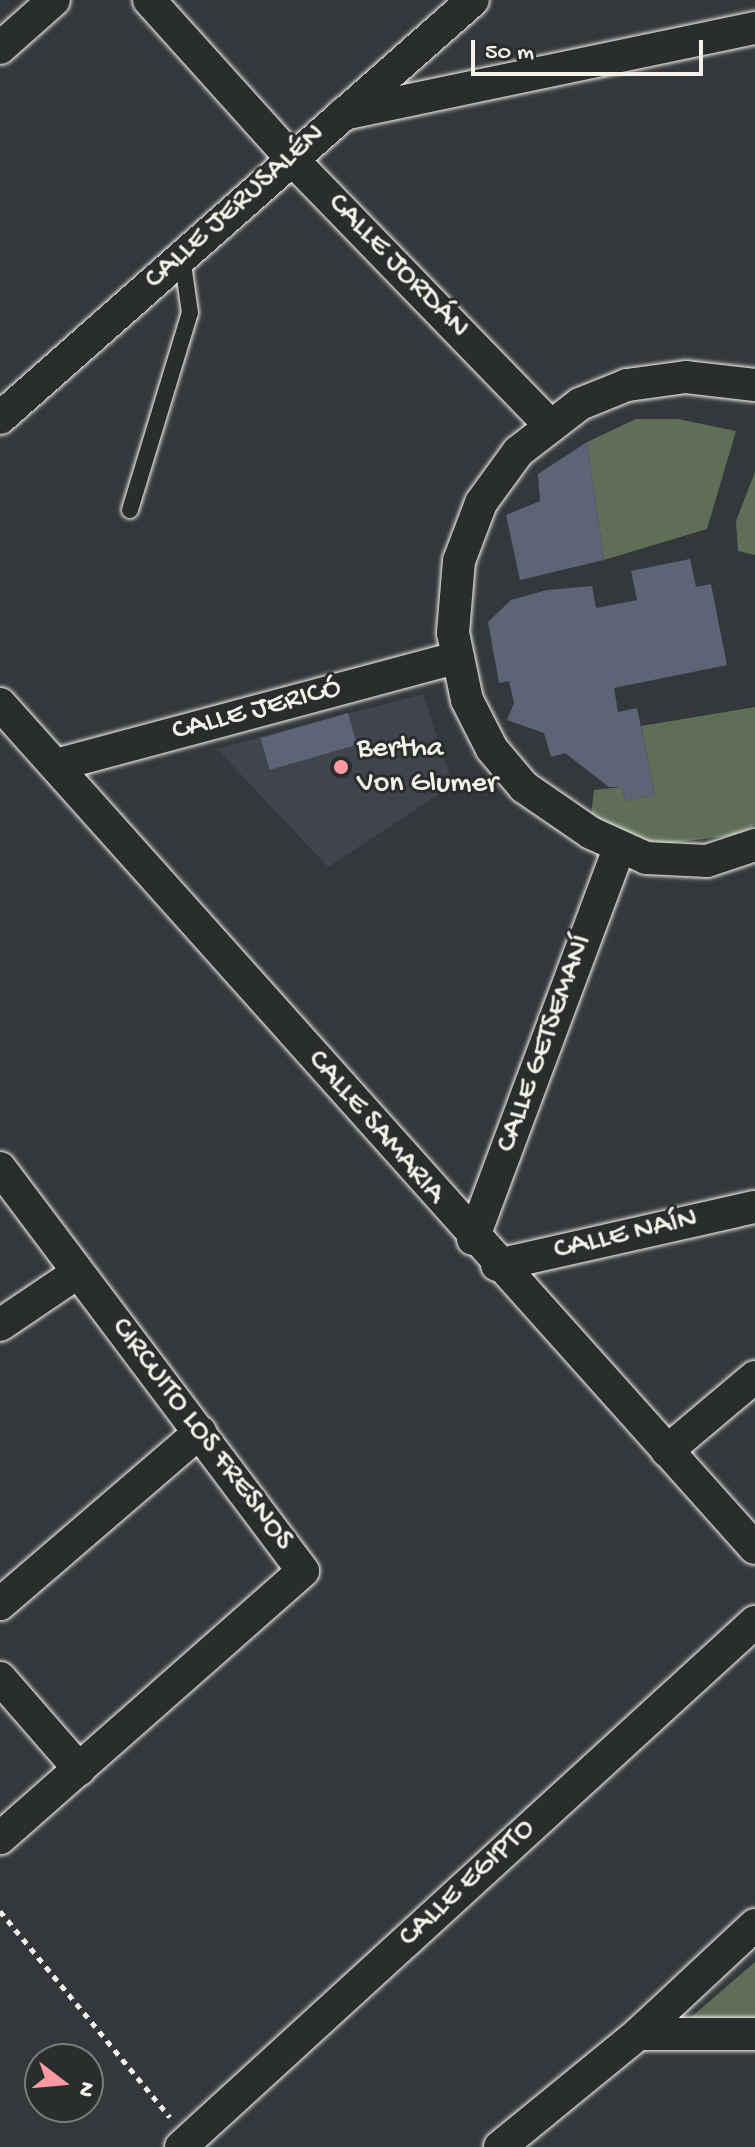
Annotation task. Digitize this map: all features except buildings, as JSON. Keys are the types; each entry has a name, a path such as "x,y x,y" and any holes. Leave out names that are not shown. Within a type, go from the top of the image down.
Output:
{"street":[{"path":"0,48 54,0"},
{"name":"CALLE JORDÁN","path":"149,0 292,159 551,426"},
{"name":"CALLE JERUSALÉN","path":"0,418 473,0"},
{"path":"342,114 755,28"},
{"path":"755,385 686,377 627,385 580,404 518,452 481,503 459,561 453,633 467,700 492,749 524,787 619,849 646,858 707,861 755,845"},
{"name":"CALLE JERICÓ","path":"56,765 458,657"},
{"name":"CALLE SAMARIA","path":"0,704 473,1239 755,1548"},
{"name":"CALLE GETSEMANÍ","path":"473,1239 619,849"},
{"name":"CIRCUITO LOS FRESNOS","path":"0,1168 303,1571 0,1838"},
{"name":"CALLE NAÍN","path":"497,1265 755,1207"},
{"path":"0,1325 77,1273"},
{"path":"667,1451 755,1377"},
{"path":"0,1604 200,1432"},
{"name":"CALLE EGIPTO","path":"185,2144 755,1622"},
{"path":"0,1678 79,1769"},
{"path":"500,2147 638,2034 755,1925"},
{"path":"638,2034 755,2034"}],"lane":[{"path":"130,510 190,313 182,256"}],"path":[{"path":"0,1911 185,2144"}],"shaded area":[{"name":"Bertha Von Glumer","path":"423,694 453,785 328,867 217,749"}],"green space":[{"path":"636,419 678,419 736,431 707,529 604,560 587,442"},
{"path":"755,472 755,555 738,551 736,521"},
{"path":"755,707 755,825 736,835 664,844 630,837 591,816 594,790 622,787 625,801 655,795 641,726"},
{"path":"755,1962 755,2037 675,2031"}],"place":[{"name":"Bertha Von Glumer","path":"341,767"}]}
